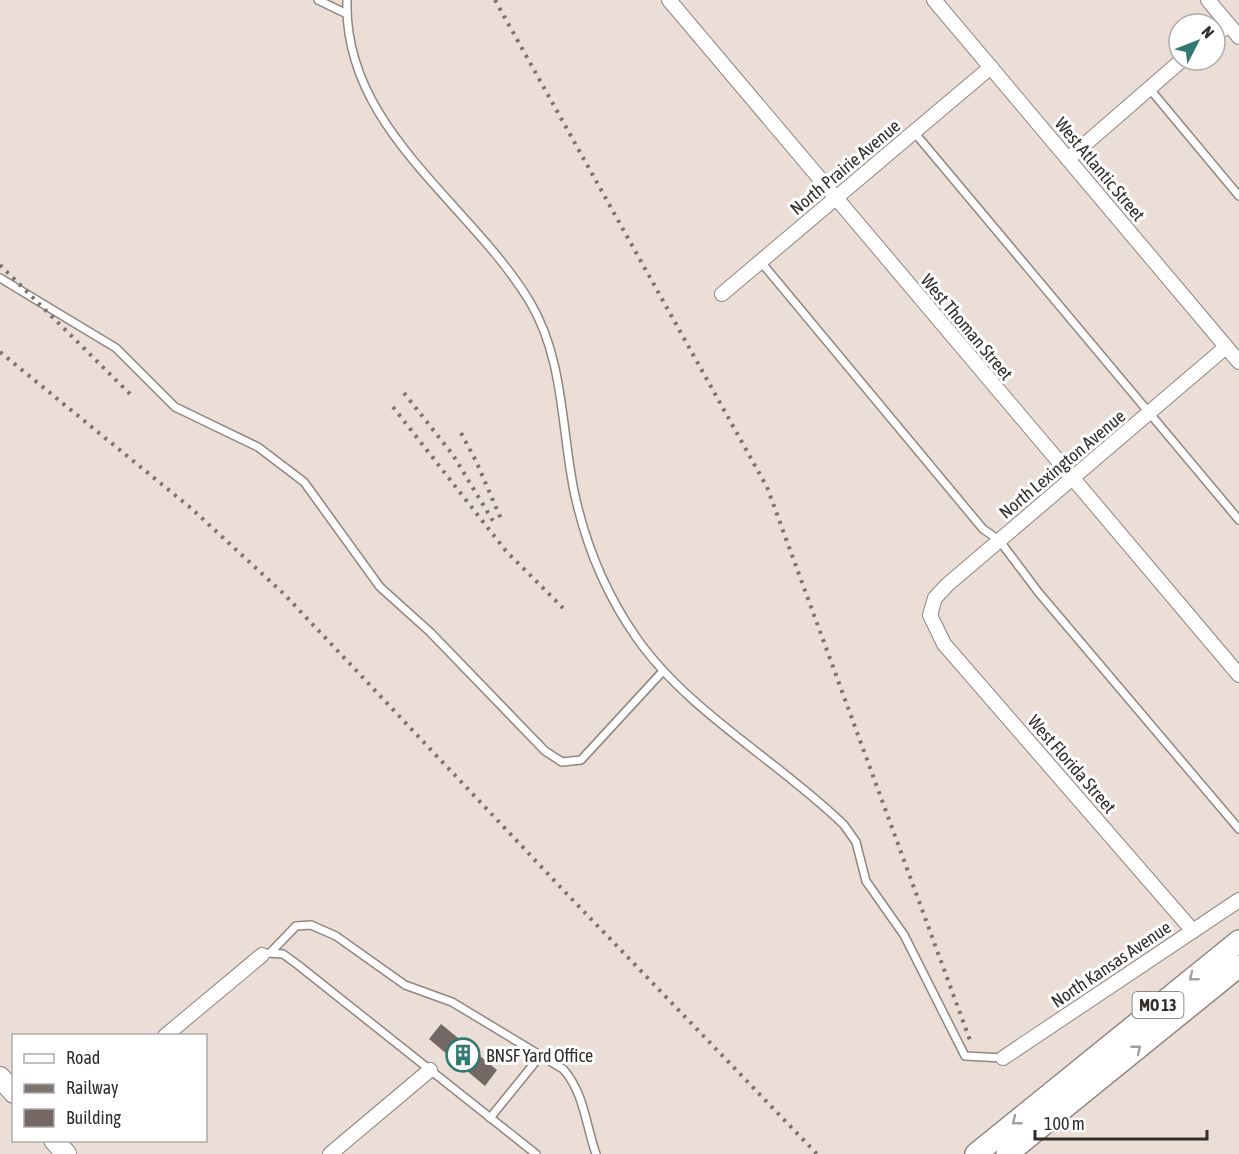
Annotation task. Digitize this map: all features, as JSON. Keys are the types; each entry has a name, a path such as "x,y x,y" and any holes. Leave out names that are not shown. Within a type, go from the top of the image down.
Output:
{"main road":[{"name":"MO 13","path":"1006,1154 1084,1078 1239,940"},
{"name":"MO 13","path":"976,1154 1239,966"}],"street":[{"name":"West Thoman Street","path":"669,0 1239,675"},
{"name":"West Atlantic Street","path":"934,0 1239,362"},
{"path":"1208,0 1239,37"},
{"name":"North Prairie Avenue","path":"722,294 991,67"},
{"path":"1068,159 1168,72"},
{"name":"North Lexington Avenue","path":"930,615 935,598 947,585 1226,347"},
{"name":"West Florida Street","path":"930,615 944,644 1193,931"},
{"name":"North Kansas Avenue","path":"1002,1058 1239,900"},
{"path":"166,1034 267,953"},
{"path":"330,1154 430,1070"},
{"path":"0,1077 12,1091"},
{"path":"56,1142 66,1154"}],"lane":[{"path":"318,0 346,14"},
{"path":"347,0 346,14 352,51 386,128 500,262 530,302 557,372 574,491 600,572 615,604 663,671 844,825 856,842 866,881 904,935 965,1056 1002,1058"},
{"path":"1149,88 1239,196"},
{"path":"914,132 1151,411 1239,520"},
{"path":"760,262 983,529 999,540 1039,593 1239,829"},
{"path":"0,278 116,348 175,407 258,447 304,482 380,587 430,632 545,751 562,762 581,760 663,671"},
{"path":"267,953 296,926 311,925 336,936 405,985 452,1002 563,1069 572,1079 596,1154"},
{"path":"267,953 283,954 298,965 536,1154"},
{"path":"490,1118 540,1055"}],"building":[{"name":"BNSF Yard Office","path":"441,1024 497,1070 485,1086 429,1039"}],"railway":[{"path":"495,0 767,487 971,1043"},
{"path":"0,265 132,396"},
{"path":"0,352 192,509 284,594 566,893 817,1154"},
{"path":"404,393 453,455 493,521"},
{"path":"393,407 506,551 563,608"},
{"path":"461,433 501,519"}],"place":[{"name":"BNSF Yard Office","path":"463,1055"}]}
